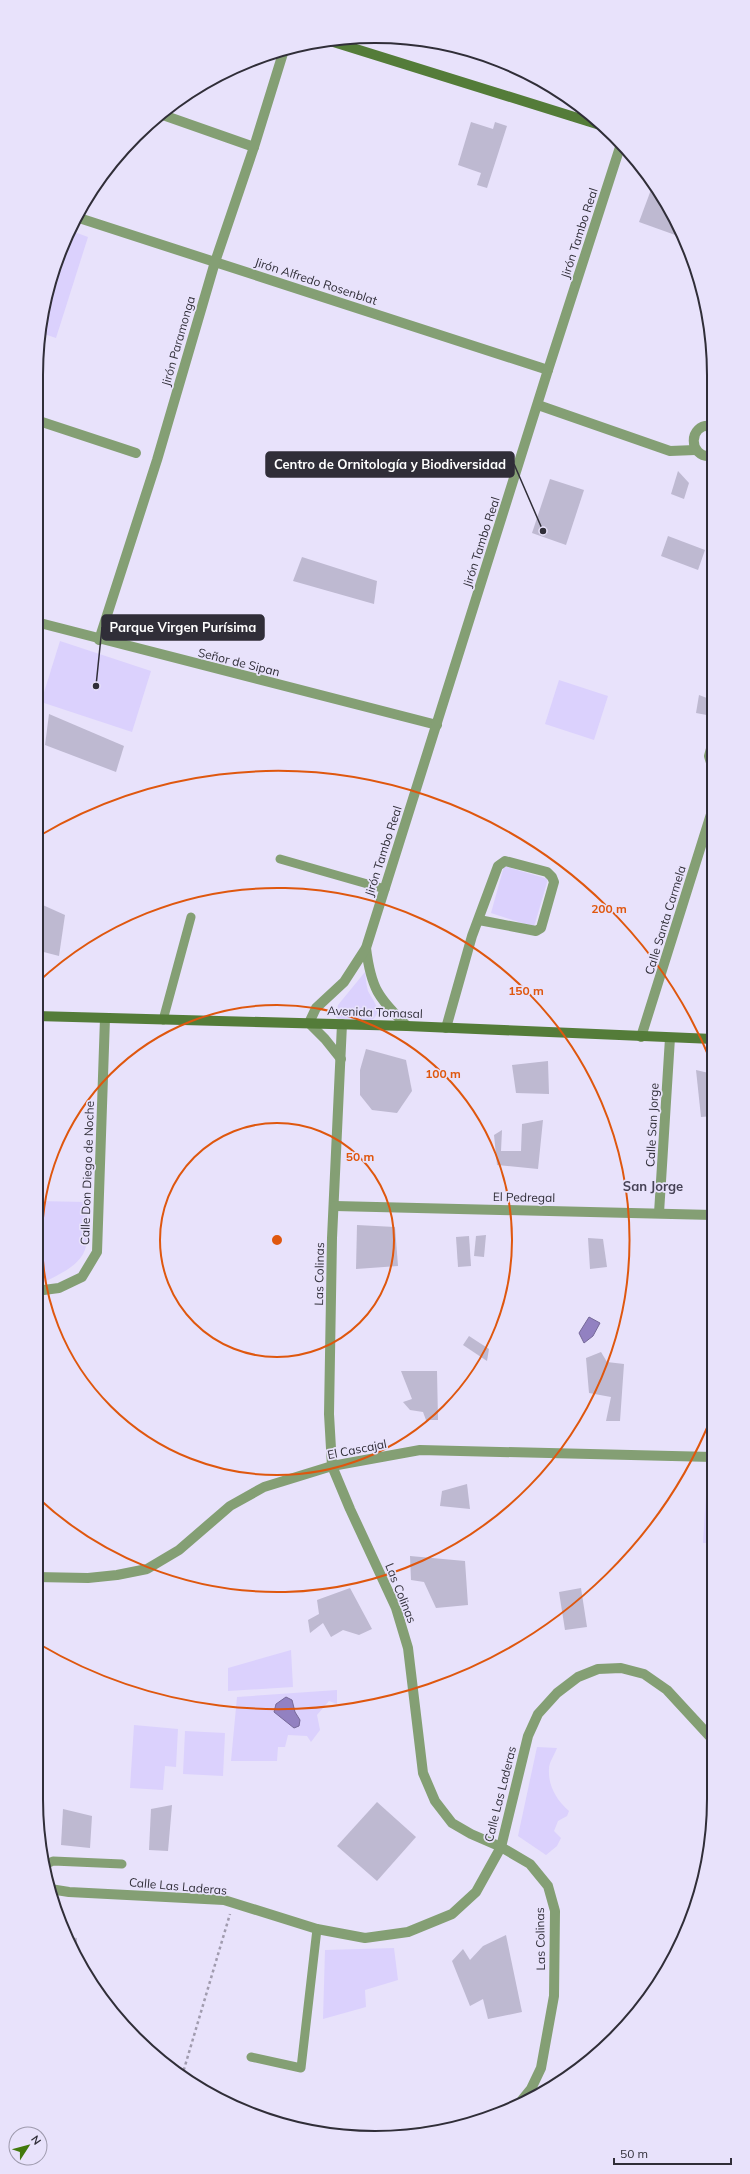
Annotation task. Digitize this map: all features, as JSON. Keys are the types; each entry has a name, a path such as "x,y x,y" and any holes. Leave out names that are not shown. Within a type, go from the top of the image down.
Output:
{"street":[{"path":"343,45 590,122"},
{"name":"Jirón Paramonga","path":"99,640 157,460 215,262 254,147 282,56"},
{"path":"167,116 254,147"},
{"name":"Jirón Tambo Real","path":"309,1023 316,1008 344,982 366,948 548,370 619,150"},
{"name":"Jirón Alfredo Rosenblat","path":"82,219 548,370"},
{"path":"538,405 670,451 695,450"},
{"path":"43,422 136,453"},
{"path":"707,426 702,427 694,434 693,445 695,450 704,457 707,457"},
{"name":"Señor de Sipan","path":"43,624 99,640 437,725"},
{"name":"Calle Santa Carmela","path":"641,1037 707,827"},
{"path":"446,1028 472,936 498,866 506,861 547,872 552,876 554,882 541,928 536,931 479,920"},
{"name":"Jirón Tambo Real","path":"366,948 369,974 375,989 385,1004 407,1026"},
{"name":"Avenida Tomasal","path":"43,1016 407,1026 707,1039"},
{"name":"Calle Don Diego de Noche","path":"43,1290 59,1288 82,1277 97,1252 105,1018"},
{"path":"309,1023 325,1039 341,1059"},
{"name":"Las Colinas","path":"342,1024 335,1206 332,1238 329,1414 332,1466 350,1509 396,1608 408,1648 423,1773 435,1801 452,1823 471,1834 501,1847 530,1864 548,1886 555,1911 554,1996 541,2068 531,2089 526,2095"},
{"name":"Calle San Jorge","path":"659,1213 670,1038"},
{"name":"El Pedregal","path":"335,1206 707,1215"},
{"name":"El Cascajal","path":"43,1577 88,1578 117,1575 147,1569 179,1550 230,1506 264,1487 332,1466 420,1450 707,1457"},
{"name":"Calle Las Laderas","path":"56,1890 69,1892 175,1896 224,1900 316,1930 365,1938 408,1932 452,1914 476,1892 501,1847 528,1736 538,1714 557,1693 578,1677 598,1669 621,1668 644,1674 667,1690 707,1733"}],"lane":[{"path":"280,858 385,889"},
{"path":"163,1020 191,917"},
{"path":"49,1863 53,1861 122,1864"},
{"path":"251,2057 301,2068 316,1930"}],"path":[{"path":"184,2070 234,1904"}],"shaded area":[{"path":"75,232 88,237 56,338 46,335 49,310 61,268"},
{"path":"60,641 151,671 132,732 43,703 43,696"},
{"path":"559,680 608,696 594,740 545,724"},
{"path":"504,866 548,879 534,927 491,913"},
{"path":"365,972 368,991 375,1003 377,1014 370,1021 338,1019 335,1016 338,1005"},
{"path":"43,1201 87,1202 86,1246 79,1260 73,1266 43,1282"},
{"path":"589,1317 600,1323 593,1336 584,1343 579,1333"},
{"path":"707,1480 707,1543 703,1543"},
{"path":"291,1650 293,1687 228,1691 228,1668"},
{"path":"337,1690 337,1704 329,1701 317,1715 320,1730 311,1742 307,1736 288,1735 285,1747 278,1747 277,1761 231,1761 237,1697","holes":["292,1700 295,1712 300,1720 290,1724 283,1719"]},
{"path":"286,1697 292,1700 295,1712 300,1720 299,1726 294,1728 274,1712 276,1704"},
{"path":"134,1725 178,1729 176,1767 165,1766 163,1790 130,1788"},
{"path":"185,1731 225,1733 223,1776 183,1774"},
{"path":"537,1747 557,1748 549,1766 550,1781 551,1786 560,1802 569,1811 567,1816 558,1821 554,1831 561,1838 557,1846 546,1855 518,1836"},
{"path":"394,1948 398,1980 365,1990 366,2007 323,2019 325,1950"}],"building":[{"path":"471,122 493,129 495,122 507,126 487,188 477,185 481,173 458,165"},
{"path":"651,191 663,209 676,235 639,222"},
{"path":"678,471 689,483 684,499 671,494"},
{"path":"550,479 584,490 566,545 532,533"},
{"path":"668,536 705,550 698,570 661,556"},
{"path":"302,557 377,581 374,604 293,581"},
{"path":"699,695 707,698 707,715 696,713"},
{"path":"49,714 124,746 116,772 45,745"},
{"path":"43,905 65,915 59,956 43,952"},
{"path":"366,1049 406,1060 412,1091 397,1113 372,1110 360,1095 360,1070"},
{"path":"548,1061 549,1094 516,1093 512,1065"},
{"path":"696,1070 707,1073 707,1116 701,1117"},
{"path":"543,1120 538,1169 497,1165 494,1135 502,1130 501,1151 521,1151 522,1124"},
{"path":"357,1225 395,1227 398,1266 356,1269"},
{"path":"486,1235 484,1257 474,1256 476,1236"},
{"path":"469,1236 471,1266 458,1267 456,1237"},
{"path":"588,1238 603,1239 607,1267 590,1269"},
{"path":"469,1336 489,1349 487,1361 463,1345"},
{"path":"601,1352 607,1362 624,1364 620,1421 606,1421 611,1397 589,1393 586,1358"},
{"path":"401,1371 437,1371 438,1420 426,1420 423,1412 410,1410 403,1402 412,1399"},
{"path":"467,1484 470,1509 440,1506 442,1491"},
{"path":"410,1556 465,1561 468,1605 436,1608 424,1582 411,1580"},
{"path":"350,1588 372,1629 359,1635 343,1630 331,1637 323,1623 310,1633 308,1620 319,1614 317,1600"},
{"path":"581,1588 587,1627 565,1630 559,1592"},
{"path":"377,1802 416,1837 377,1881 337,1846"},
{"path":"172,1805 168,1851 149,1850 151,1809"},
{"path":"63,1809 92,1816 90,1848 61,1845"},
{"path":"506,1935 522,2012 488,2019 483,1999 470,2006 452,1961 463,1949 470,1960 483,1946"},
{"path":"73,1938 77,1938 77,1946"}],"place":[{"name":"Centro de Ornitología y Biodiversidad","path":"543,531"},
{"name":"Parque Virgen Purísima","path":"96,686"}],"district":[{"name":"San Jorge","path":"653,1186"}]}
